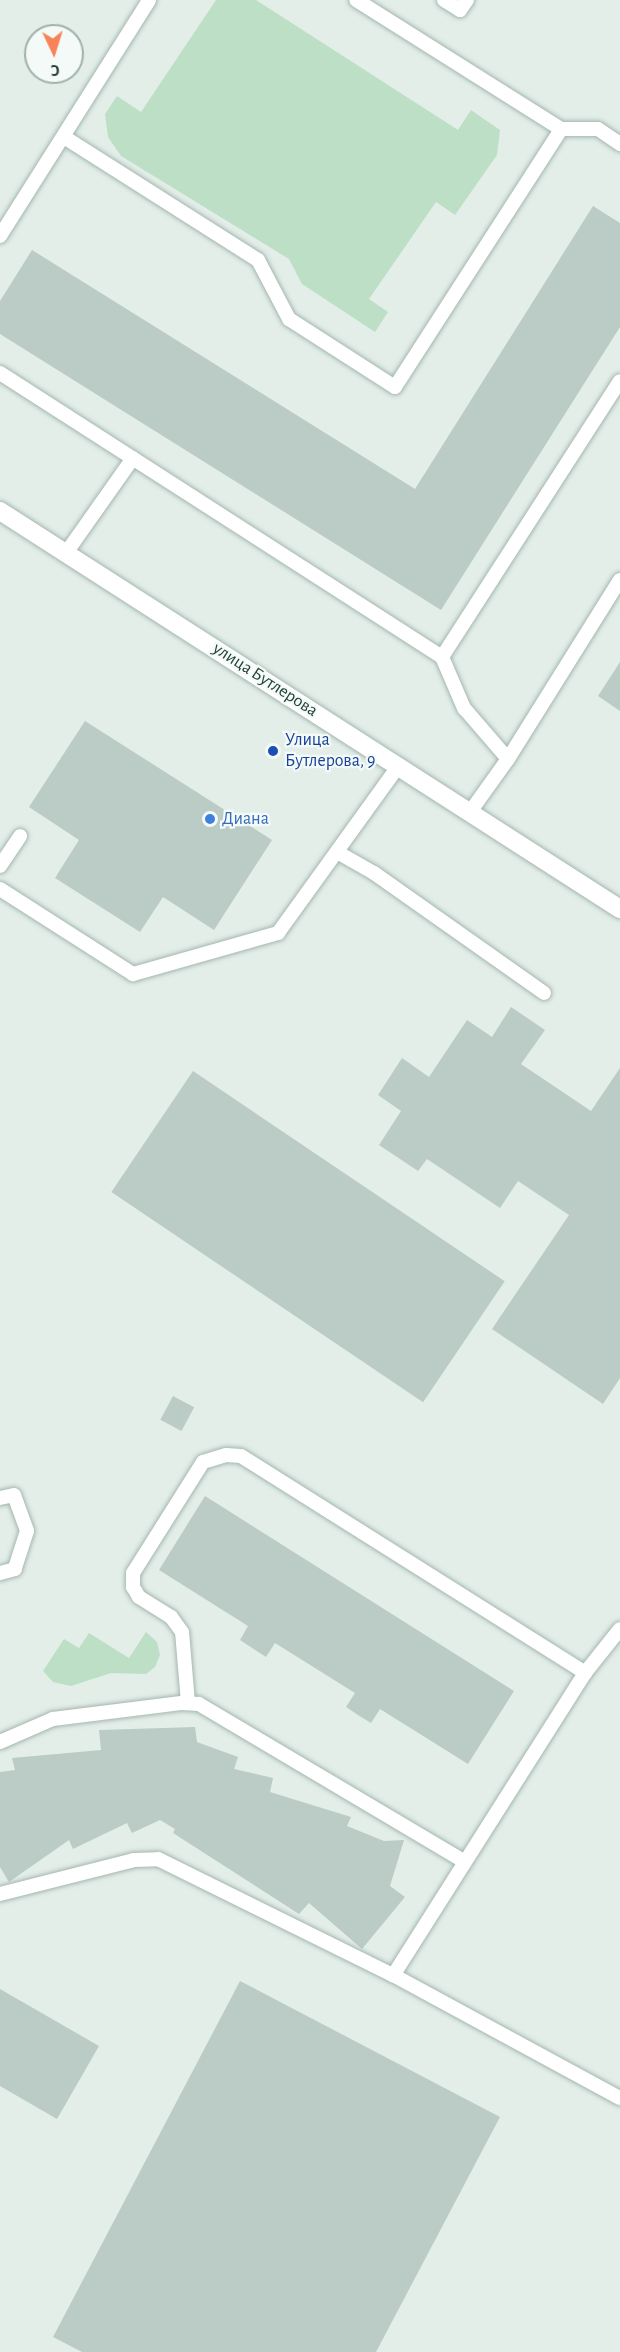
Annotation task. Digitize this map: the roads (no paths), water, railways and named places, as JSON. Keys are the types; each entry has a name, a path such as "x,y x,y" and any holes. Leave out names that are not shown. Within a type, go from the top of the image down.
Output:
{"street":[{"name":"улица Бутлерова","path":"0,511 620,909"}],"lane":[{"path":"0,236 149,0"},
{"path":"356,0 561,129 598,129 620,144"},
{"path":"444,0 460,10 467,0"},
{"path":"64,137 258,260 289,319 395,387 561,129"},
{"path":"0,373 442,657 464,708 508,759"},
{"path":"442,657 620,381"},
{"path":"66,553 133,458"},
{"path":"470,812 508,759 620,580"},
{"path":"0,889 132,974 278,933 399,765"},
{"path":"0,866 20,836"},
{"path":"337,852 374,873 544,993"},
{"path":"188,1703 182,1632 171,1617 139,1597 133,1587 133,1573 203,1462 226,1455 241,1456 585,1672"},
{"path":"0,1498 14,1495 27,1531 15,1569 0,1573"},
{"path":"393,1975 585,1672 620,1629"},
{"path":"0,1742 54,1719 188,1703 208,1708 465,1862"},
{"path":"0,1894 134,1860 158,1859 393,1975 620,2098"}],"place":[{"name":"Улица Бутлерова, 9","path":"273,751"},
{"name":"Диана","path":"210,819"}]}
